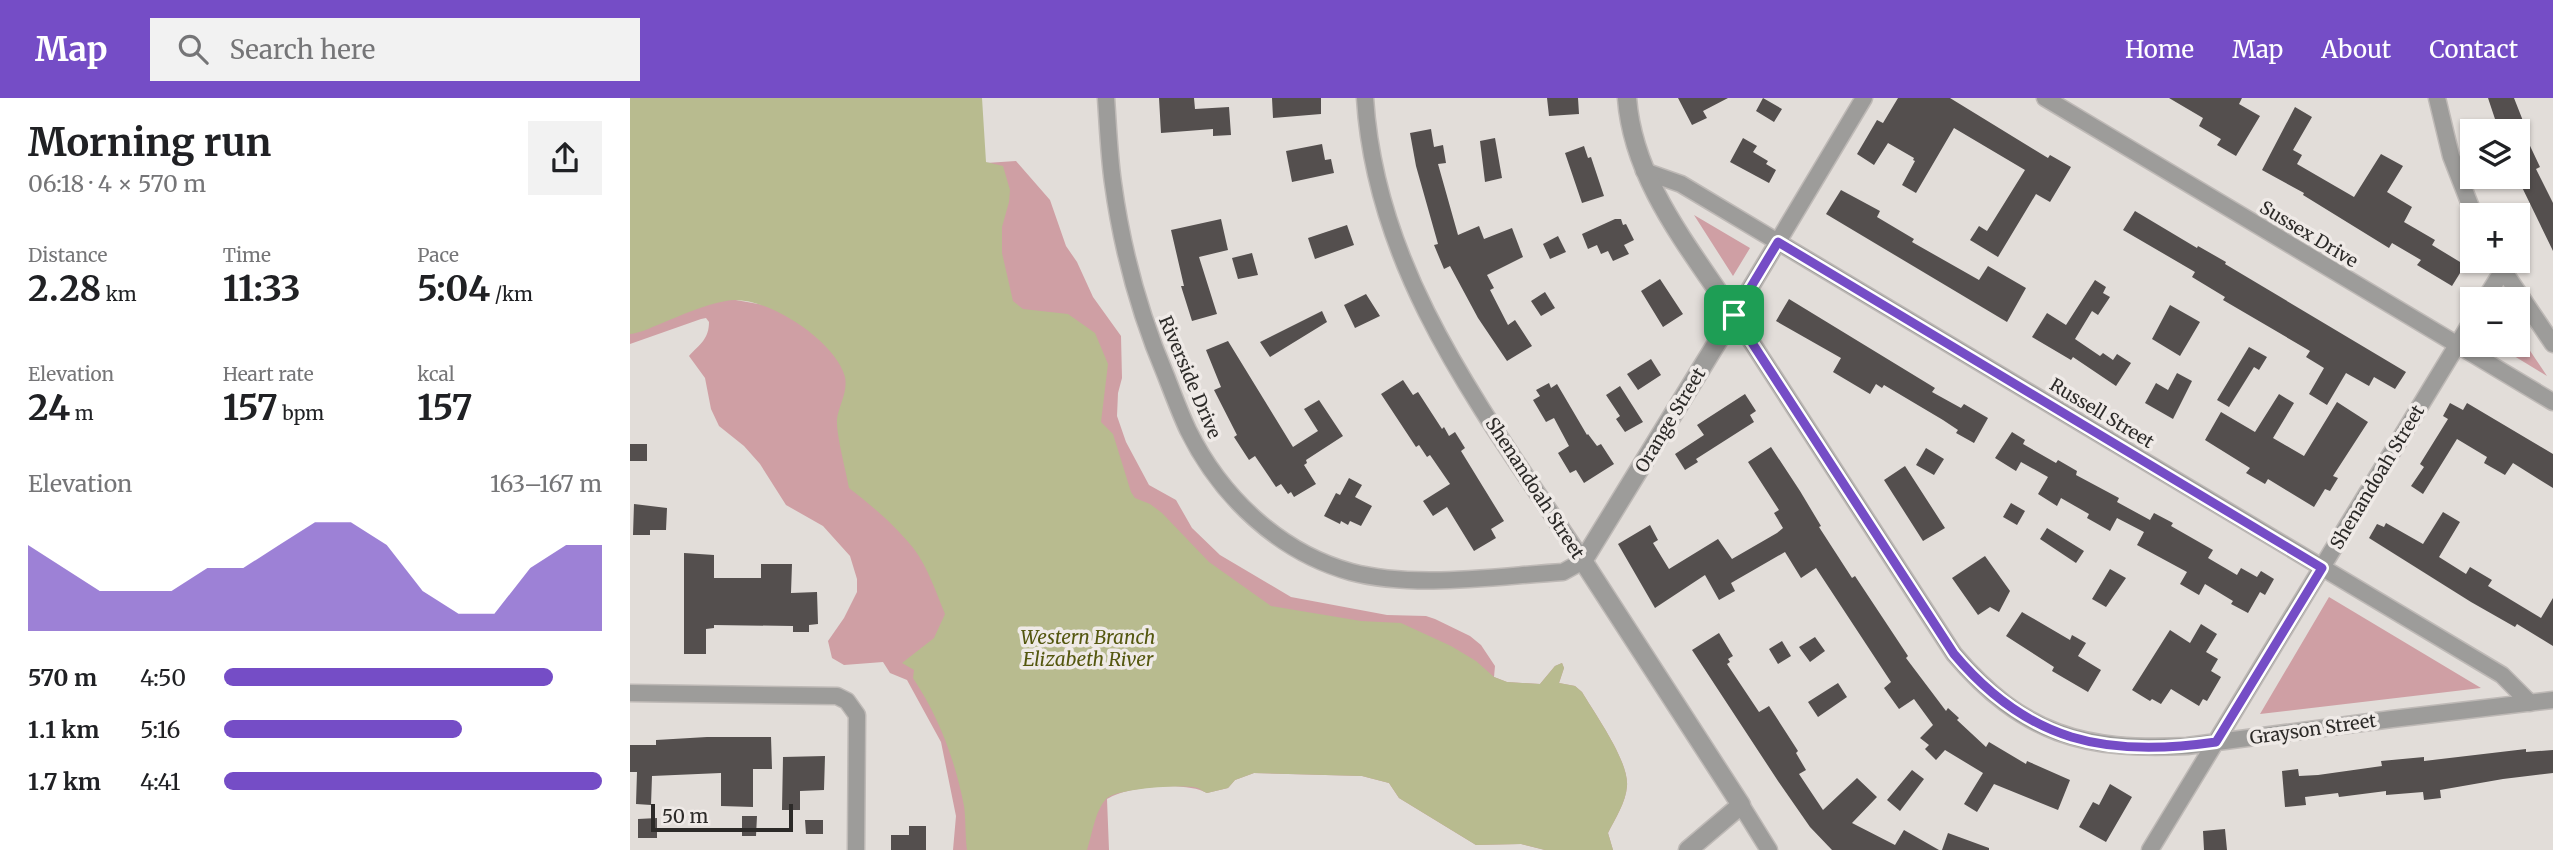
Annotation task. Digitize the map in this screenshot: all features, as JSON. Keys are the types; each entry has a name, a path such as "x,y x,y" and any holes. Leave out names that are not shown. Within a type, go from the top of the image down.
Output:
{"street":[{"name":"Riverside Drive","path":"1106,98 1113,182 1126,254 1143,313 1189,431 1206,462 1247,511 1297,550 1328,565 1354,573 1387,578 1437,579 1563,572 1583,561"},
{"name":"Shenandoah Street","path":"1365,98 1366,124 1388,220 1434,331 1769,850"},
{"name":"Grayson Street","path":"1627,98 1635,145 1657,199 1954,654 1976,680 2022,716 2076,740 2155,748 2553,700"},
{"name":"Orange Street","path":"1583,561 1864,98"},
{"name":"Sussex Drive","path":"2045,98 2553,401"},
{"path":"2437,98 2451,156 2469,203"},
{"name":"Russell Street","path":"1644,171 1681,184 2502,675 2530,703"},
{"path":"2505,273 2553,344"},
{"name":"Shenandoah Street","path":"2150,850 2460,340"},
{"path":"630,693 837,696 847,701 857,715 856,850"},
{"path":"1688,850 1741,805"}],"shaded area":[{"name":"Western Branch Elizabeth River","path":"1016,161 1050,200 1066,246 1077,262 1093,297 1121,336 1122,378 1117,416 1126,442 1149,485 1176,500 1192,528 1220,555 1291,597 1387,615 1426,616 1435,619 1470,636 1481,645 1495,666 1494,677 1507,682 1540,684 1555,666 1562,663 1564,668 1559,683 1575,686 1582,692 1623,764 1627,786 1625,798 1608,833 1613,850 1545,850 1521,844 1476,845 1399,798 1389,783 1362,776 1254,773 1235,780 1228,788 1207,793 1198,789 1172,786 1142,788 1107,799 1109,850 953,850 956,816 941,742 907,680 890,673 883,662 844,665 832,658 828,641 857,592 857,579 850,556 823,526 786,505 760,464 744,446 719,426 711,409 705,378 689,356 706,337 709,322 706,318 701,319 630,344 630,316 685,291 1016,350 986,163"},
{"path":"1694,215 1750,248 1733,276"},
{"path":"2530,351 2547,376 2516,357 2530,357"},
{"path":"2329,597 2481,688 2260,714"}],"water":[{"name":"Western Branch Elizabeth River","path":"630,98 982,98 986,162 1003,166 1010,190 1002,227 1002,253 1013,301 1023,309 1068,314 1095,333 1108,364 1101,422 1113,434 1135,498 1162,513 1209,562 1271,606 1361,621 1401,623 1451,646 1476,661 1494,677 1507,682 1540,684 1555,666 1562,663 1564,668 1559,683 1575,686 1582,692 1623,764 1627,786 1625,798 1608,833 1613,850 1545,850 1521,844 1476,845 1399,798 1389,783 1362,776 1254,773 1235,780 1228,788 1207,793 1198,788 1179,786 1112,795 1099,810 1087,850 967,850 964,806 951,756 931,708 913,678 914,670 902,663 934,638 945,614 928,572 914,549 883,516 849,488 837,426 846,383 839,363 827,348 796,322 759,304 741,300 709,305 630,334"}],"building":[{"path":"1159,98 1194,98 1195,109 1229,107 1231,135 1213,136 1213,129 1161,133"},
{"path":"1272,98 1321,98 1321,114 1273,118"},
{"path":"1547,98 1578,98 1579,114 1549,116"},
{"path":"1678,98 1728,98 1703,111 1707,118 1692,125"},
{"path":"1763,98 1782,109 1774,122 1756,111"},
{"path":"1898,98 1950,98 2048,158 2050,155 2071,167 2050,202 2036,194 1998,257 1970,240 1979,226 1987,231 2025,170 1954,128 1916,193 1902,185 1915,161 1914,158 1888,143 1874,165 1857,154 1877,120 1883,123"},
{"path":"2169,98 2242,98 2239,104 2260,116 2236,156 2217,145 2221,139 2199,126 2203,118"},
{"path":"2488,98 2514,98 2522,119 2495,119"},
{"path":"2295,107 2312,117 2293,150 2302,155 2297,164 2354,197 2381,154 2403,166 2387,192 2412,207 2404,222 2435,240 2432,245 2460,262 2460,273 2452,286 2417,265 2421,260 2392,243 2389,248 2303,195 2304,193 2262,170"},
{"path":"1431,129 1434,147 1443,145 1446,163 1438,164 1458,235 1479,226 1484,239 1512,228 1523,257 1487,275 1494,288 1490,290 1508,325 1515,320 1532,346 1507,361 1478,318 1450,266 1444,269 1434,245 1438,244 1416,166 1410,133"},
{"path":"1495,138 1502,178 1485,182 1480,141"},
{"path":"1743,138 1757,146 1753,152 1768,161 1766,164 1776,170 1769,183 1730,162"},
{"path":"1322,144 1325,160 1331,159 1334,173 1292,182 1286,151"},
{"path":"1584,146 1588,158 1591,157 1604,196 1582,203 1565,153"},
{"path":"2530,146 2540,167 2536,169 2553,203 2553,251 2523,189 2530,189"},
{"path":"1841,190 1880,211 1877,217 1914,239 1912,242 1979,280 1988,266 2026,288 2007,322 1826,214"},
{"path":"2135,211 2226,262 2225,264 2406,372 2395,389 2374,377 2369,386 2346,373 2327,405 2309,394 2324,368 2306,357 2310,351 2223,300 2225,297 2192,277 2195,272 2123,230"},
{"path":"1221,219 1228,250 1199,257 1217,314 1192,321 1181,286 1184,286 1171,230"},
{"path":"1615,219 1621,219 1623,225 1626,224 1634,240 1624,245 1629,254 1613,261 1608,251 1601,254 1597,245 1588,249 1582,234"},
{"path":"1347,225 1354,245 1315,259 1308,238"},
{"path":"1558,236 1566,252 1550,259 1543,244"},
{"path":"1252,253 1258,275 1238,279 1232,258"},
{"path":"1660,279 1683,314 1663,327 1641,291"},
{"path":"2095,280 2106,287 2103,293 2110,297 2098,315 2092,311 2075,339 2100,356 2103,353 2113,360 2117,354 2131,363 2116,386 2073,357 2071,360 2032,337 2047,313 2066,325"},
{"path":"1545,292 1555,308 1541,316 1531,301"},
{"path":"1366,294 1380,316 1355,328 1344,305"},
{"path":"1789,299 1935,388 1932,392 1961,408 1964,404 1988,418 1974,443 1956,433 1958,430 1943,420 1884,385 1882,388 1876,384 1870,394 1833,372 1841,358 1776,321"},
{"path":"2170,305 2200,322 2180,356 2152,339"},
{"path":"1322,311 1327,322 1270,357 1260,342"},
{"path":"1228,341 1293,447 1318,431 1304,409 1319,400 1343,436 1306,460 1304,465 1316,484 1294,497 1291,492 1288,494 1281,484 1276,487 1255,456 1249,460 1234,437 1237,435 1214,390 1221,387 1206,350"},
{"path":"2249,347 2267,357 2259,370 2254,367 2229,407 2217,400"},
{"path":"1651,359 1661,375 1638,390 1627,374"},
{"path":"2177,373 2192,381 2173,419 2145,403 2156,383 2168,390"},
{"path":"1403,380 1413,395 1418,392 1449,436 1455,432 1465,448 1461,451 1504,521 1491,529 1496,538 1474,551 1447,507 1433,516 1423,501 1450,484 1430,455 1427,457 1419,445 1416,447 1381,394"},
{"path":"1549,383 1551,388 1557,384 1587,435 1597,446 1601,444 1614,464 1584,483 1576,470 1570,473 1558,453 1569,446 1554,418 1546,422 1533,400 1540,396 1536,390"},
{"path":"1620,386 1643,422 1625,432 1616,419 1620,416 1606,395"},
{"path":"1745,394 1756,411 1750,415 1754,422 1696,459 1698,462 1685,470 1675,454 1704,435 1697,425"},
{"path":"2279,394 2294,403 2273,438 2304,456 2337,402 2368,422 2333,476 2338,478 2330,491 2325,489 2314,507 2268,479 2265,484 2246,473 2250,468 2205,440 2221,412 2255,432"},
{"path":"2450,403 2463,410 2467,403 2553,454 2553,488 2513,463 2505,475 2484,463 2487,457 2457,439 2423,494 2411,486 2424,467 2420,464 2448,419 2443,416"},
{"path":"2012,432 2025,440 2023,444 2056,463 2058,460 2077,471 2076,475 2119,498 2117,502 2150,520 2154,513 2173,523 2171,526 2213,550 2208,558 2237,575 2241,568 2257,577 2261,571 2274,579 2265,595 2260,592 2248,613 2205,584 2199,595 2180,584 2187,572 2137,545 2144,532 2117,518 2110,531 2087,518 2089,514 2061,498 2057,506 2038,494 2048,477 2021,462 2016,471 1995,458"},
{"path":"630,444 647,444 647,461 630,461"},
{"path":"1771,447 1852,578 1855,576 1908,656 1906,658 1946,711 1948,708 1986,747 1989,742 2026,764 2027,761 2070,780 2058,810 1994,784 1977,812 1964,804 1983,773 1945,750 1936,760 1925,749 1929,745 1920,738 1933,725 1914,699 1899,709 1884,688 1891,682 1816,568 1801,578 1785,552 1731,583 1735,591 1719,600 1705,575 1655,608 1618,544 1650,525 1658,540 1653,543 1669,569 1718,539 1732,559 1777,533 1783,528 1774,513 1779,510 1748,462"},
{"path":"1926,448 1944,459 1934,475 1916,465"},
{"path":"1905,466 1945,528 1923,541 1884,480"},
{"path":"1349,478 1362,485 1355,497 1372,506 1361,526 1350,521 1348,525 1341,521 1340,524 1324,516 1336,493 1340,495"},
{"path":"2011,503 2025,511 2017,525 2003,517"},
{"path":"634,504 667,508 666,530 650,530 650,535 633,535"},
{"path":"2443,512 2460,522 2439,557 2466,574 2470,567 2492,580 2488,586 2541,618 2553,598 2553,646 2517,624 2515,627 2471,602 2369,538 2377,524 2384,527 2386,523 2423,544"},
{"path":"2047,528 2084,551 2076,563 2040,539"},
{"path":"684,553 714,555 714,578 761,578 761,564 792,564 791,593 817,592 818,624 809,625 809,632 793,632 793,626 714,625 714,628 706,629 706,654 684,654"},
{"path":"1985,556 2010,591 1999,612 1990,607 1978,615 1952,578"},
{"path":"2110,569 2126,578 2106,607 2092,599"},
{"path":"2022,612 2070,640 2072,635 2086,643 2078,656 2101,670 2088,692 2052,671 2054,667 2006,636"},
{"path":"2201,624 2217,634 2206,652 2218,659 2211,671 2221,677 2207,701 2203,699 2199,706 2171,689 2161,704 2132,690 2170,630 2190,643"},
{"path":"1719,633 1733,656 1728,659 1730,662 1727,664 1759,712 1769,706 1798,751 1796,753 1806,770 1799,774 1823,810 1857,778 1877,797 1852,823 1895,845 1904,830 1939,850 1832,850 1810,827 1692,650"},
{"path":"1815,637 1825,651 1810,662 1799,647"},
{"path":"1782,641 1791,656 1778,664 1769,649"},
{"path":"1838,683 1847,697 1818,717 1808,702"},
{"path":"771,737 772,769 753,769 753,807 721,806 721,773 652,776 651,805 636,804 637,772 630,772 630,745 656,745 656,740"},
{"path":"2526,749 2526,752 2553,750 2553,773 2440,790 2441,798 2424,800 2423,792 2386,795 2386,791 2339,797 2338,793 2305,797 2306,805 2285,807 2282,771 2298,769 2299,776 2318,775 2382,766 2381,761 2424,757 2424,761"},
{"path":"825,756 824,790 800,791 800,810 782,810 783,757"},
{"path":"1912,770 1924,779 1900,811 1887,800"},
{"path":"2110,784 2132,797 2106,842 2079,827 2093,802 2099,805"},
{"path":"742,816 757,816 756,836 742,836"},
{"path":"657,818 657,838 638,838 638,819"},
{"path":"805,820 823,820 823,834 806,834"},
{"path":"909,826 926,826 926,850 891,850 891,835 909,835"},
{"path":"2225,829 2227,850 2204,850 2203,831"},
{"path":"1948,833 1989,848 1989,850 1942,850"}],"route":[{"path":"1778,242 2322,568 2216,742 2155,748 2076,740 2022,716 1976,680 1954,654 1734,315 1778,242"}]}
